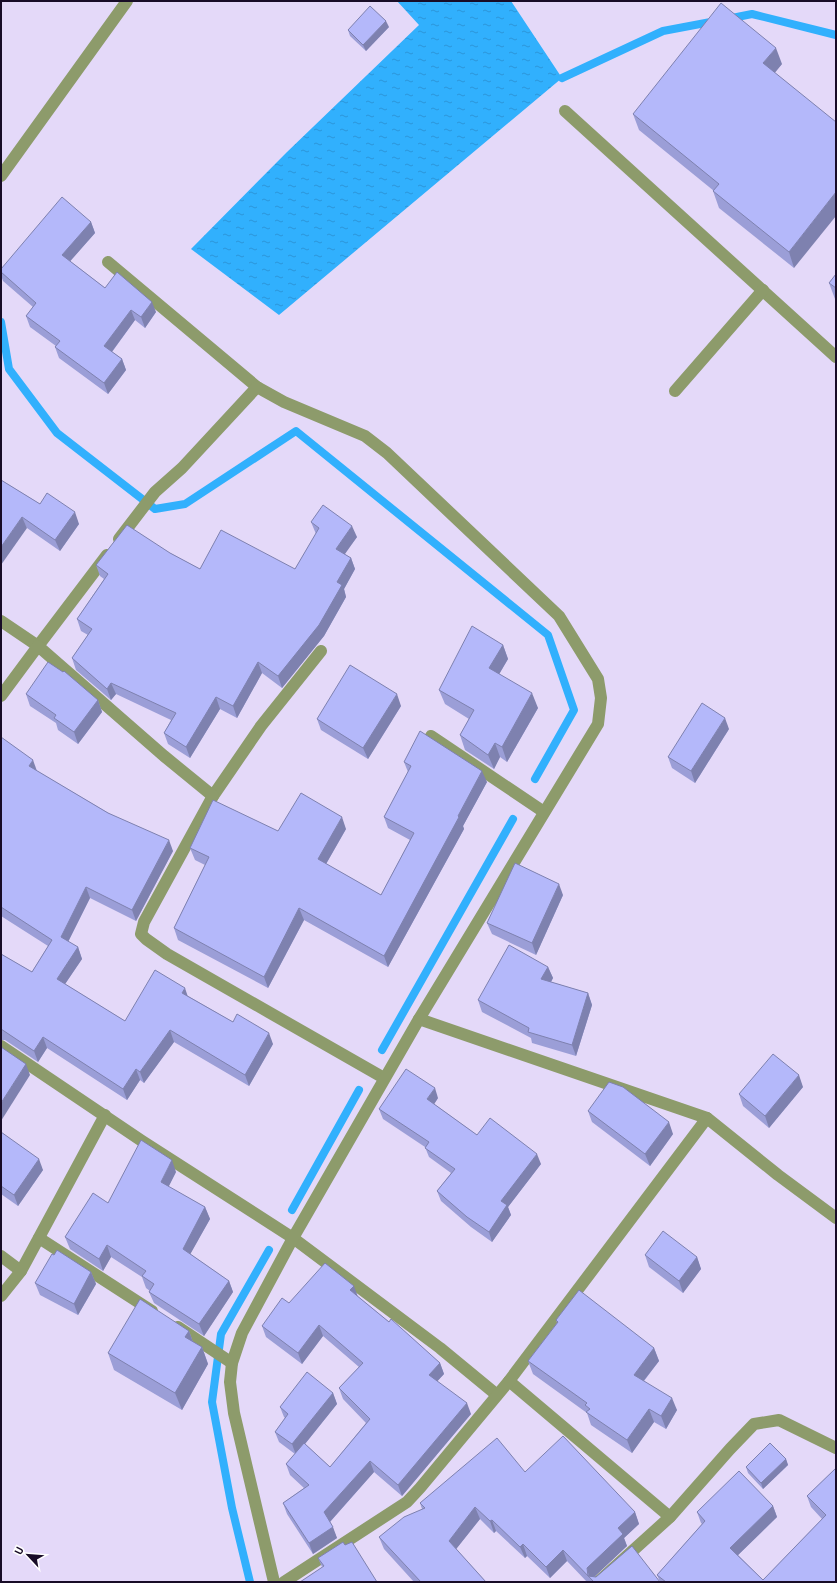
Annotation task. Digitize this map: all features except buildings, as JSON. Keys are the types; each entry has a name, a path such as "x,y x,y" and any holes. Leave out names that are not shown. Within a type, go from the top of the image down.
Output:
{"street":[{"path":"1,176 127,1"},
{"path":"565,111 836,357"},
{"path":"108,262 257,387 284,402 365,436 405,468 559,616 598,679 601,698 598,724 384,1078 293,1238 242,1333 232,1363 230,1382 234,1413 274,1582"},
{"path":"675,391 763,290"},
{"path":"1,696 155,492 182,468 257,387"},
{"path":"1,621 38,646 164,756 213,796"},
{"path":"321,651 261,726 213,796 144,922 141,934 146,940 168,954 384,1078"},
{"path":"431,736 544,812"},
{"path":"419,1019 707,1118 778,1175 836,1218"},
{"path":"1,1046 142,1141 293,1238 440,1348 498,1395"},
{"path":"1,1296 20,1271 39,1238 105,1115"},
{"path":"284,1582 407,1502 509,1381 707,1118"},
{"path":"39,1238 232,1363"},
{"path":"1,1256 20,1271"},
{"path":"509,1381 670,1517"},
{"path":"598,1582 670,1517 754,1424 779,1420 836,1448"}],"water":[{"path":"397,1 511,1 562,78 279,315 191,249 287,152 419,25"}],"waterway":[{"path":"727,19 752,14 836,35"},
{"path":"562,78 663,31 716,21"},
{"path":"1,322 9,369 57,433 155,509 185,504 296,431 548,635 574,710 535,779"},
{"path":"382,1050 513,819"},
{"path":"292,1210 359,1090"},
{"path":"250,1582 232,1508 212,1402 221,1334 269,1250"}]}
